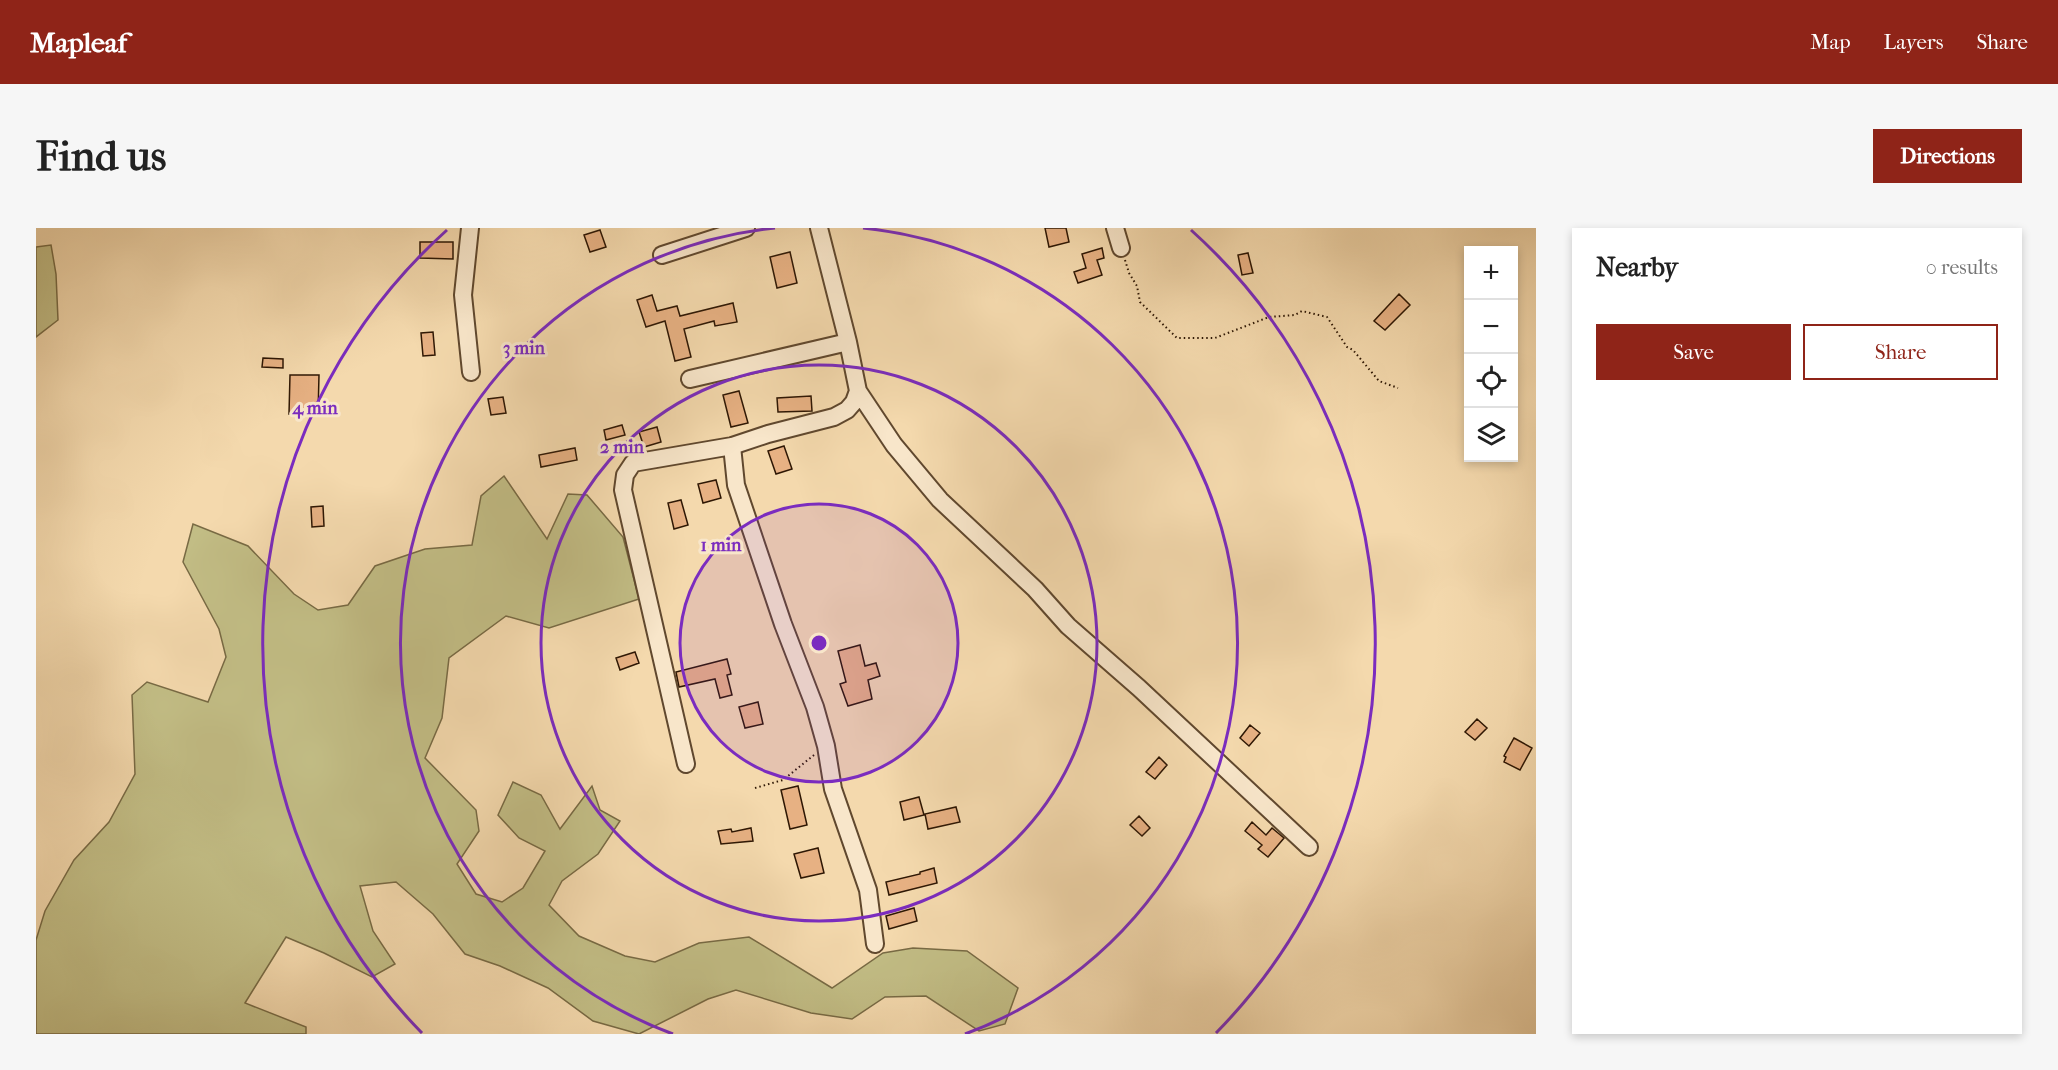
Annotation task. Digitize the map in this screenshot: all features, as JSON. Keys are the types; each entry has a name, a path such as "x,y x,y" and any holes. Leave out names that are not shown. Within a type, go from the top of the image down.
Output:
{"street":[{"path":"470,228 463,295 471,372"},
{"path":"662,255 746,228"},
{"path":"819,228 858,391 894,445 940,500 1035,589 1068,626 1139,688 1309,847"},
{"path":"1115,228 1121,248"},
{"path":"690,379 848,342"},
{"path":"686,764 623,490 625,475 633,463 732,446 834,417 847,410 854,402 858,391"},
{"path":"732,446 736,485 783,624 815,707 826,746 833,789 868,890 875,944"}],"path":[{"path":"1121,248 1129,273 1137,286 1140,302 1178,338 1215,338 1269,317 1294,315 1302,310 1328,317 1347,347 1353,350 1379,381 1398,388"},
{"path":"755,788 783,780 796,767 826,746"}],"shaded area":[{"path":"51,245 56,274 58,320 36,337 36,247"},
{"path":"504,476 547,539 568,494 587,495 623,537 639,599 549,628 506,616 449,658 442,718 425,758 476,810 479,831 457,864 476,894 502,902 523,888 545,851 519,838 498,815 513,782 541,795 560,829 592,786 600,810 620,821 598,854 562,881 549,905 579,936 625,956 655,962 699,943 749,937 832,988 883,953 913,948 967,951 1018,988 1005,1024 979,1031 926,996 885,997 852,1019 811,1013 736,990 708,999 639,1034 593,1021 548,988 500,966 465,954 433,914 396,882 360,886 373,931 395,964 372,977 286,937 245,1003 306,1027 306,1034 36,1034 36,940 45,911 74,860 109,822 135,774 132,695 147,682 208,702 226,657 219,629 183,562 193,524 248,546 294,594 318,610 348,605 375,566 425,549 472,545 481,496"}],"building":[{"path":"1045,228 1066,228 1069,242 1049,247"},
{"path":"600,230 606,247 590,252 584,235"},
{"path":"420,242 453,242 453,259 420,258"},
{"path":"1102,248 1104,258 1097,260 1102,275 1078,283 1074,272 1086,268 1082,254"},
{"path":"790,252 797,283 777,288 770,257"},
{"path":"1248,253 1253,273 1242,275 1238,255"},
{"path":"1399,294 1410,305 1385,330 1374,321"},
{"path":"652,295 657,311 677,306 680,316 733,303 737,322 715,326 714,321 684,329 691,357 675,361 665,321 646,327 637,300"},
{"path":"433,332 435,355 423,356 421,333"},
{"path":"263,358 283,359 283,368 262,367"},
{"path":"290,375 319,375 318,415 289,414"},
{"path":"739,391 748,423 731,427 723,395"},
{"path":"811,396 812,411 778,412 777,398"},
{"path":"503,397 506,413 491,415 488,399"},
{"path":"622,425 625,435 606,440 604,430"},
{"path":"657,427 661,442 644,447 639,432"},
{"path":"784,446 792,469 776,474 768,451"},
{"path":"575,448 577,460 541,467 539,455"},
{"path":"716,480 721,498 703,503 698,484"},
{"path":"681,500 688,525 674,529 668,503"},
{"path":"323,506 324,526 312,527 311,507"},
{"path":"860,645 865,666 876,663 880,676 868,680 872,699 848,706 840,684 846,682 838,651"},
{"path":"635,652 639,663 620,670 616,658"},
{"path":"727,659 731,674 727,675 732,695 720,698 715,679 679,687 676,672"},
{"path":"758,702 763,724 745,728 739,707"},
{"path":"1477,719 1487,728 1475,740 1465,732"},
{"path":"1250,725 1260,733 1249,746 1240,738"},
{"path":"1514,738 1532,748 1520,770 1504,762 1506,757 1504,756"},
{"path":"1159,757 1167,765 1155,779 1146,772"},
{"path":"798,786 807,825 790,829 781,790"},
{"path":"919,797 924,815 904,820 900,802"},
{"path":"956,807 960,822 928,829 925,814"},
{"path":"1139,816 1150,828 1142,836 1130,825"},
{"path":"1252,822 1266,835 1272,828 1284,838 1268,857 1258,849 1262,845 1245,831"},
{"path":"751,828 753,841 721,844 718,831 731,829 732,832"},
{"path":"818,848 824,873 801,878 794,854"},
{"path":"934,868 937,883 889,895 886,882 920,874 920,872"},
{"path":"914,908 917,921 889,929 886,916"}]}
